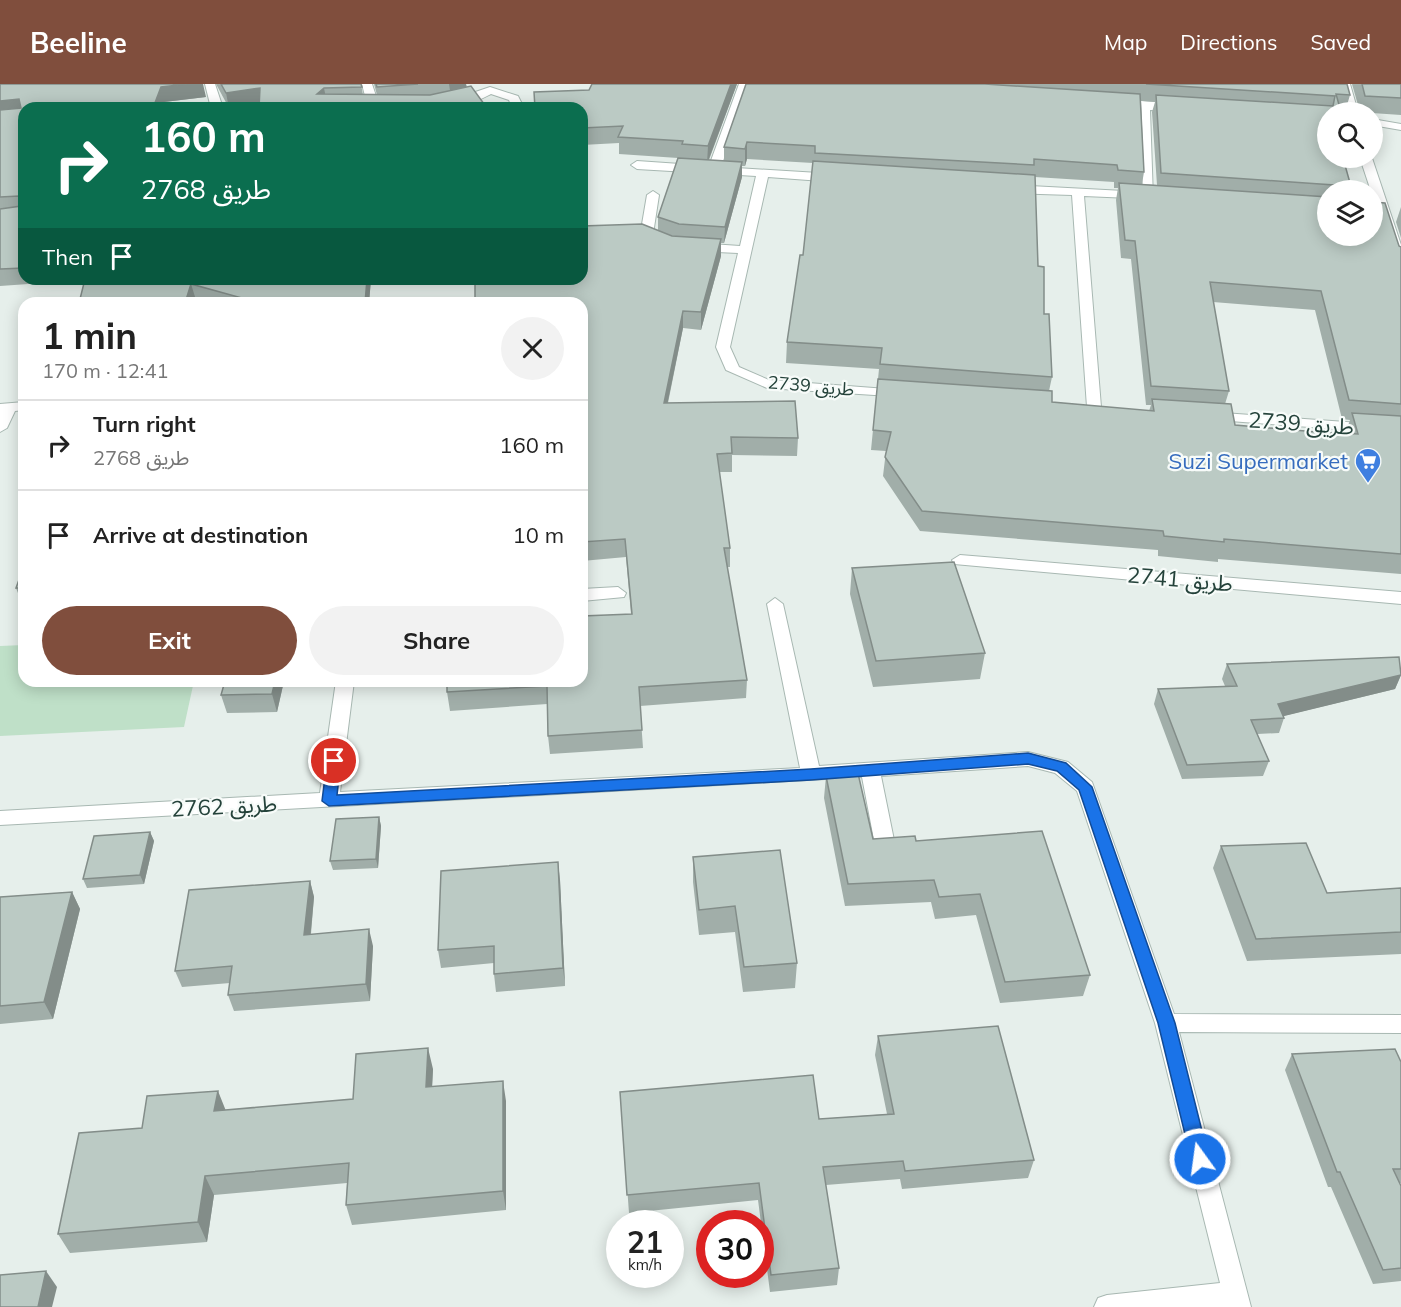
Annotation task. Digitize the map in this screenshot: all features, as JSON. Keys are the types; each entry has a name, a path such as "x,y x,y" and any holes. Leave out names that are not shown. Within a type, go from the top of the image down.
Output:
{"street":[{"path":"210,84 215,102"},
{"path":"367,84 373,102"},
{"path":"714,169 744,84"},
{"path":"1345,84 1350,102"},
{"path":"446,102 469,100 491,87 514,98 516,102"},
{"path":"1110,103 1190,108"},
{"path":"996,188 1155,196 1144,105"},
{"path":"1383,120 1401,119"},
{"path":"1383,123 1401,127"},
{"path":"637,165 844,178"},
{"name":"طريق 2739","path":"763,173 723,347 733,370 767,384 919,395"},
{"path":"1078,193 1094,407"},
{"path":"653,195 646,236 652,241 746,250"},
{"path":"1383,213 1401,214"},
{"path":"1383,224 1401,264"},
{"path":"0,428 11,407"},
{"name":"طريق 2739","path":"1189,414 1401,430"},
{"name":"طريق 2741","path":"960,560 1401,598"},
{"path":"588,595 618,593"},
{"path":"775,604 811,774"},
{"path":"329,801 344,687"},
{"name":"طريق 2762","path":"0,818 811,774 1028,759 1061,767 1085,787 1166,1023 1236,1301"},
{"path":"870,770 886,850"},
{"path":"1166,1023 1401,1024"},
{"path":"1107,1307 1236,1301"}],"green space":[{"path":"18,645 18,687 193,687 184,727 0,736 0,646"}],"building":[{"path":"0,84 187,84 161,87 155,102 20,102 19,99 0,101"},
{"path":"221,84 361,84 362,87 324,88 317,94 430,95 471,86 483,102 259,102 260,88 226,93"},
{"path":"376,84 418,84 377,87"},
{"path":"592,84 731,84 708,146 682,144 683,141 618,137 623,126 588,128 588,102 535,102 534,92 589,90"},
{"path":"746,84 985,84 1140,94 1144,172 1118,170 1117,165 1034,159 1034,165 815,153 815,146 747,142 745,149 724,147"},
{"path":"1146,84 1347,84 1350,95 1336,94 1338,102 1334,102 1335,96"},
{"path":"1362,84 1401,84 1401,98 1365,96"},
{"path":"1156,95 1317,105 1317,168 1346,168 1349,180 1317,180 1317,184 1161,173"},
{"path":"18,108 18,196 0,197 0,110"},
{"path":"678,158 742,162 725,227 679,224 658,217"},
{"path":"813,161 1035,175 1038,266 1044,267 1044,314 1049,314 1052,377 880,364 882,348 787,342 800,255 803,255"},
{"path":"1119,183 1317,196 1317,246 1383,246 1383,203 1385,203 1401,247 1401,404 1349,400 1321,291 1210,282 1229,391 1151,386 1135,241 1125,240"},
{"path":"18,206 18,268 0,269 0,209"},
{"path":"642,224 672,236 721,239 701,312 683,311 664,403 795,401 798,438 731,437 732,453 717,454 730,548 724,548 747,680 639,687 642,730 548,736 547,687 588,687 588,616 632,614 625,539 588,542 588,297 475,297 475,285 588,285 588,226"},
{"path":"84,285 191,285 187,297 80,297"},
{"path":"195,285 366,285 366,297 238,297"},
{"path":"878,379 1052,391 1052,402 1154,411 1152,399 1231,404 1235,425 1317,432 1358,434 1352,413 1401,416 1401,554 1224,539 1224,542 1164,536 1163,531 922,511 885,457 891,432 873,430"},
{"path":"954,562 985,653 876,661 852,568"},
{"path":"1399,657 1401,675 1278,704 1284,718 1251,720 1269,761 1187,765 1158,689 1237,686 1227,664"},
{"path":"223,687 274,687 272,694 221,695"},
{"path":"447,687 530,687 447,692"},
{"path":"857,769 873,839 915,836 916,841 1042,831 1090,975 1005,982 980,894 939,897 934,880 848,884 826,776"},
{"path":"379,817 376,859 330,861 336,819"},
{"path":"150,832 140,875 83,879 94,836"},
{"path":"1306,843 1327,893 1401,888 1401,932 1256,939 1221,846"},
{"path":"780,850 797,963 744,967 735,906 699,910 693,857"},
{"path":"558,862 563,968 494,974 494,946 438,950 441,871"},
{"path":"310,881 304,935 369,929 366,984 228,995 232,966 175,971 189,890"},
{"path":"72,892 44,1002 0,1006 0,897"},
{"path":"998,1026 1034,1160 905,1171 903,1161 823,1167 839,1268 774,1275 774,1210 763,1210 759,1183 627,1195 620,1092 813,1075 819,1119 894,1114 878,1036"},
{"path":"428,1048 426,1087 503,1081 503,1191 346,1205 349,1163 205,1176 198,1222 58,1234 79,1133 142,1128 147,1096 218,1091 214,1111 353,1099 356,1054"},
{"path":"1395,1049 1401,1062 1401,1169 1393,1169 1401,1186 1401,1268 1383,1270 1340,1172 1337,1172 1292,1054"},
{"path":"46,1271 38,1307 0,1307 0,1275"}],"place":[{"name":"Suzi Supermarket","path":"1368,484"}],"route":[{"path":"334,761 329,801 811,774 1028,759 1061,767 1085,787 1166,1023 1200,1159"}]}
